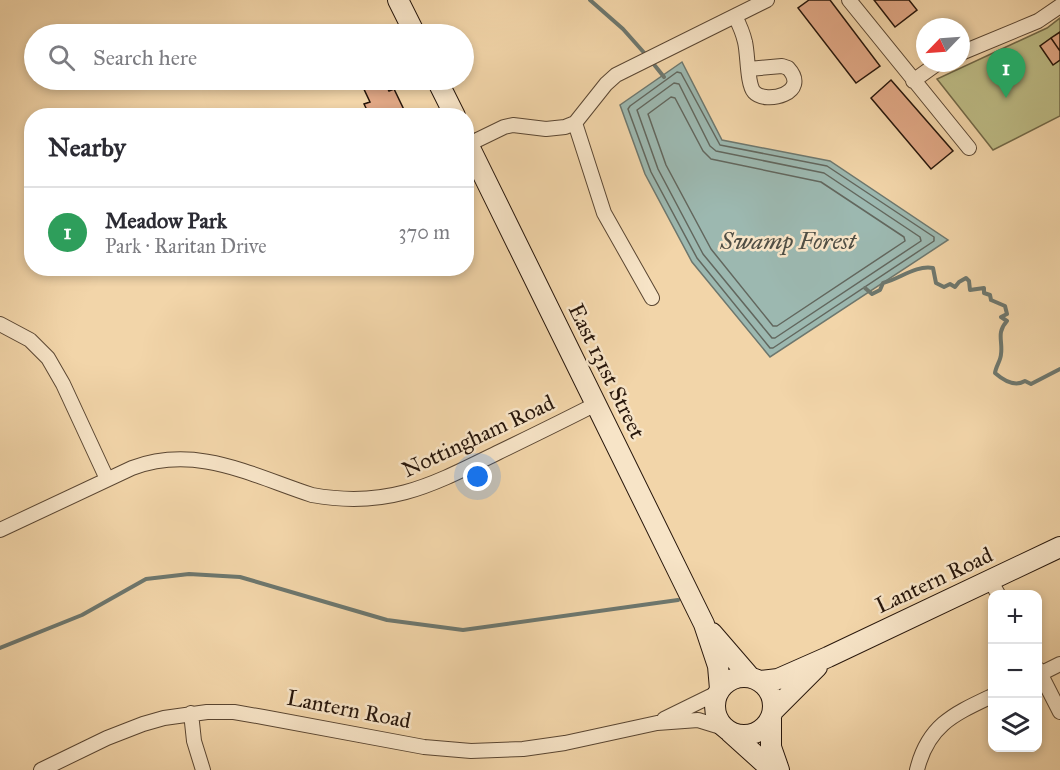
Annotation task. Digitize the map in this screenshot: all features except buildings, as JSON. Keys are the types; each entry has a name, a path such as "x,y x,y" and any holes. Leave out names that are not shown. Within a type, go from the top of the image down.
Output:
{"street":[{"path":"398,0 410,24"},
{"path":"474,140 513,125 546,129 565,127 575,123 606,84 628,68 766,0"},
{"path":"849,0 969,148"},
{"path":"970,49 1030,25 1060,6"},
{"path":"735,15 745,41 749,69"},
{"path":"913,81 926,72"},
{"path":"442,90 451,108"},
{"path":"575,123 604,213 652,298"},
{"name":"East 131st Street","path":"474,154 704,624 718,666 718,691"},
{"path":"0,324 30,340 48,358 63,384 107,479"},
{"name":"Nottingham Road","path":"0,530 107,479 152,462 175,458 233,467 327,497 367,500 391,496 432,484 596,404"},
{"name":"Lantern Road","path":"755,679 778,679 994,587 1060,547"},
{"name":"East 131st Street","path":"704,624 755,679"},
{"name":"Lantern Road","path":"772,715 828,657"},
{"path":"1042,671 1060,664"},
{"path":"771,770 727,730 715,712 714,703 718,691 728,681 739,677 755,679 768,689 773,700 771,747 778,770"},
{"path":"1042,680 1060,712"},
{"name":"Lantern Road","path":"657,723 718,691"},
{"path":"917,770 924,748 941,725 962,710 989,698"},
{"name":"Lantern Road","path":"41,770 107,738 143,724 190,713 234,712 424,747 471,751 523,749 565,743 657,723 698,720 727,730"},
{"path":"190,713 194,741 203,770"},
{"path":"727,730 741,736 753,734 764,728 772,715"}],"shaded area":[{"path":"1060,18 1060,116 993,150 937,79 952,72 970,72 970,64 1047,28"}],"water":[{"name":"Swamp Forest","path":"682,62 722,140 830,161 948,240 770,357 692,262 645,174 620,105"}],"waterway":[{"path":"590,0 623,29 647,56"},
{"path":"652,62 664,77"},
{"path":"865,288 872,294 880,290 883,283 914,270 926,268 933,268 936,283 944,287 950,284 955,287 966,278 969,281 970,290 984,288 984,293 990,295 991,300 1005,306 1007,314 1001,317 1007,321 1001,333 1001,356 995,373 1009,382 1025,381 1031,384 1060,369"},
{"path":"0,648 82,615 146,579 189,574 240,577 387,620 463,630 678,600"}],"place":[{"name":"Meadow Park","path":"1006,98"}]}
